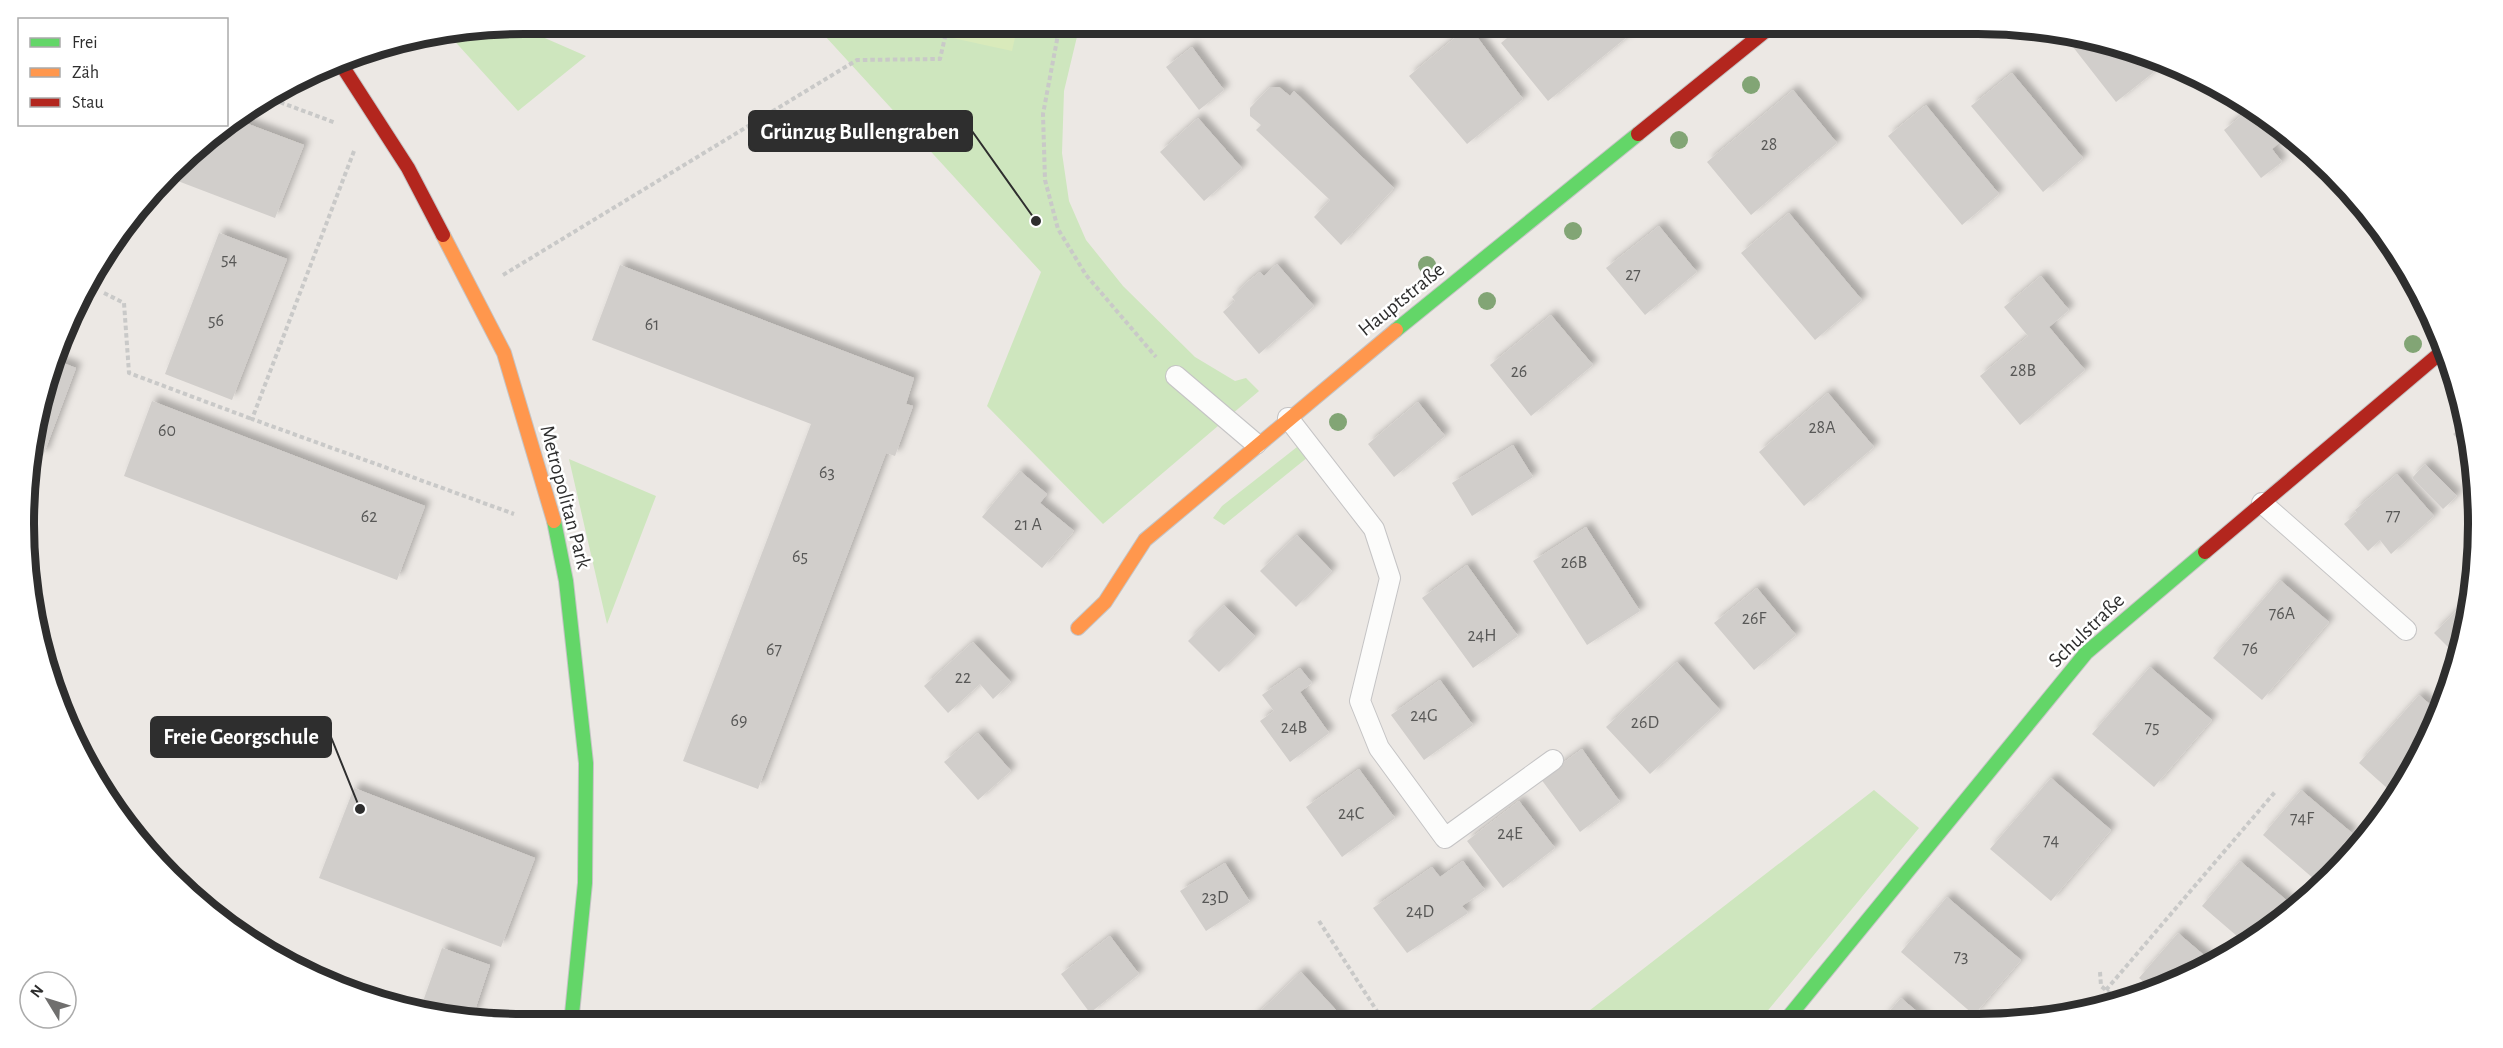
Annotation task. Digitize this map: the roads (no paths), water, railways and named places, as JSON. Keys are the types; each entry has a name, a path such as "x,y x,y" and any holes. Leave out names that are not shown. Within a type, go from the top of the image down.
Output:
{"street":[{"name":"Hauptstraße","path":"1078,628 1105,602 1145,540 1256,444 1761,34"},
{"name":"Metropolitan Park","path":"344,69 408,168 504,353 556,526 566,582 582,714 587,819 580,949 572,1014"},
{"name":"Schulstraße","path":"1791,1014 2086,653 2438,355"}],"lane":[{"path":"1176,376 1256,444"},
{"path":"1288,418 1374,529 1390,578 1360,701 1379,748 1445,838 1553,760"},
{"path":"2262,503 2406,630"}],"place":[{"name":"Grünzug Bullengraben","path":"1036,221"},
{"name":"Freie Georgschule","path":"360,809"}]}
